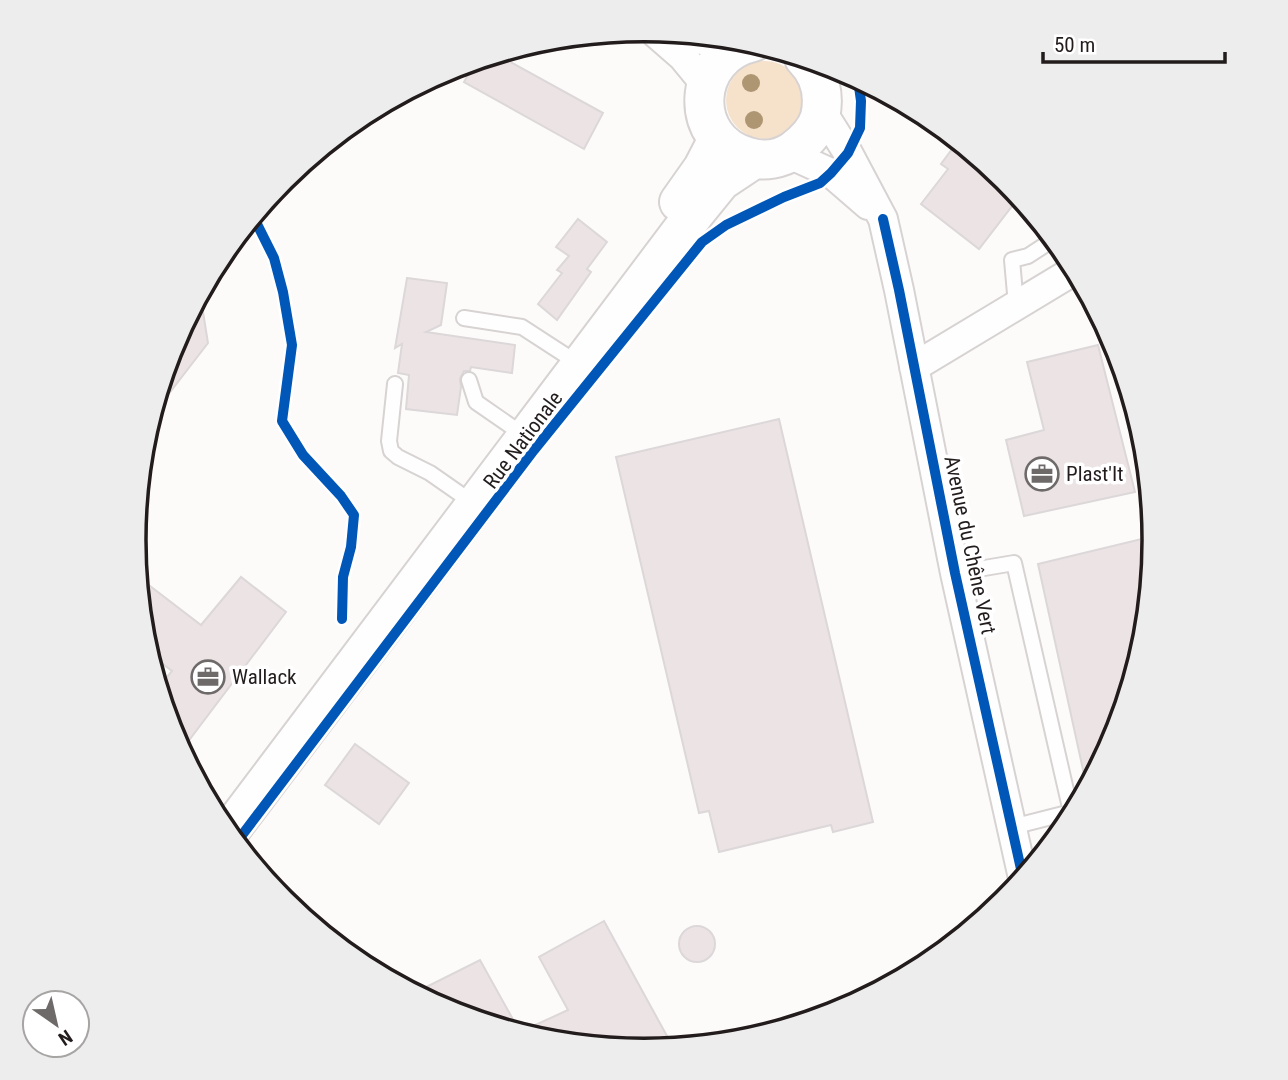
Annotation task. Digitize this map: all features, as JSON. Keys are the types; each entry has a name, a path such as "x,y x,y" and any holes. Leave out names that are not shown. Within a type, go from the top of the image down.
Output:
{"main road":[{"path":"733,50 725,54 713,68 706,85 705,113 718,139 728,148 771,156"},
{"name":"Rue Nationale","path":"224,806 629,285 721,181 806,142 818,124 817,79"},
{"name":"Rue Nationale","path":"629,285 703,168 718,139"},
{"name":"Rue Nationale","path":"235,823 466,498"}],"street":[{"path":"667,43 683,57 706,85"},
{"name":"Avenue du Chêne Vert","path":"817,79 848,153 883,219 955,573 1020,865"},
{"path":"771,156 831,173 883,219"},
{"path":"914,367 1066,276"}],"lane":[{"path":"1016,305 1012,260 1028,256 1045,245"},
{"path":"464,318 522,327 572,360"},
{"path":"469,380 476,402 518,431"},
{"path":"395,384 389,441 391,451 466,498"},
{"path":"955,573 1014,563 1068,800"},
{"path":"1012,827 1059,815"}],"shaded area":[{"path":"765,61 780,64 793,72 801,85 804,100 801,115 793,128 780,136 765,139 750,136 737,128 729,115 726,100 729,85 737,72 750,64"}],"building":[{"path":"508,61 603,113 584,149 464,82 468,74"},
{"path":"952,149 1012,206 979,249 921,204 948,169 941,164"},
{"path":"578,219 607,242 587,269 591,272 557,320 538,304 562,273 557,270 569,256 556,247"},
{"path":"407,278 447,283 441,325 426,332 515,345 512,373 471,367 470,371 464,371 460,379 457,415 406,409 409,375 398,373 402,344 395,348"},
{"path":"203,310 208,343 168,396 184,349"},
{"path":"1098,345 1135,492 1024,516 1006,440 1044,430 1027,362"},
{"path":"779,419 873,822 833,832 831,825 719,852 709,811 699,813 616,457"},
{"path":"1142,539 1138,605 1125,669 1104,731 1084,773 1038,564"},
{"path":"241,577 286,612 189,741 166,679 172,671 162,663 148,584 201,625"},
{"path":"355,744 409,783 379,824 325,785"},
{"path":"604,921 668,1037 611,1037 535,1025 568,1010 539,957"},
{"path":"697,926 710,931 715,944 710,957 697,962 684,957 679,944 684,931"},
{"path":"480,960 514,1021 484,1012 425,987"}],"cycle path":[{"path":"243,834 534,450 702,242 726,225 820,183 848,153 860,128 860,91"},
{"path":"883,219 955,573 1020,865"},
{"path":"258,226 274,258 292,345 282,421 303,455 341,496 354,515 351,547 343,577 342,619"}],"place":[{"name":"Plast'It","path":"1042,474"},
{"name":"Wallack","path":"208,677"}]}
